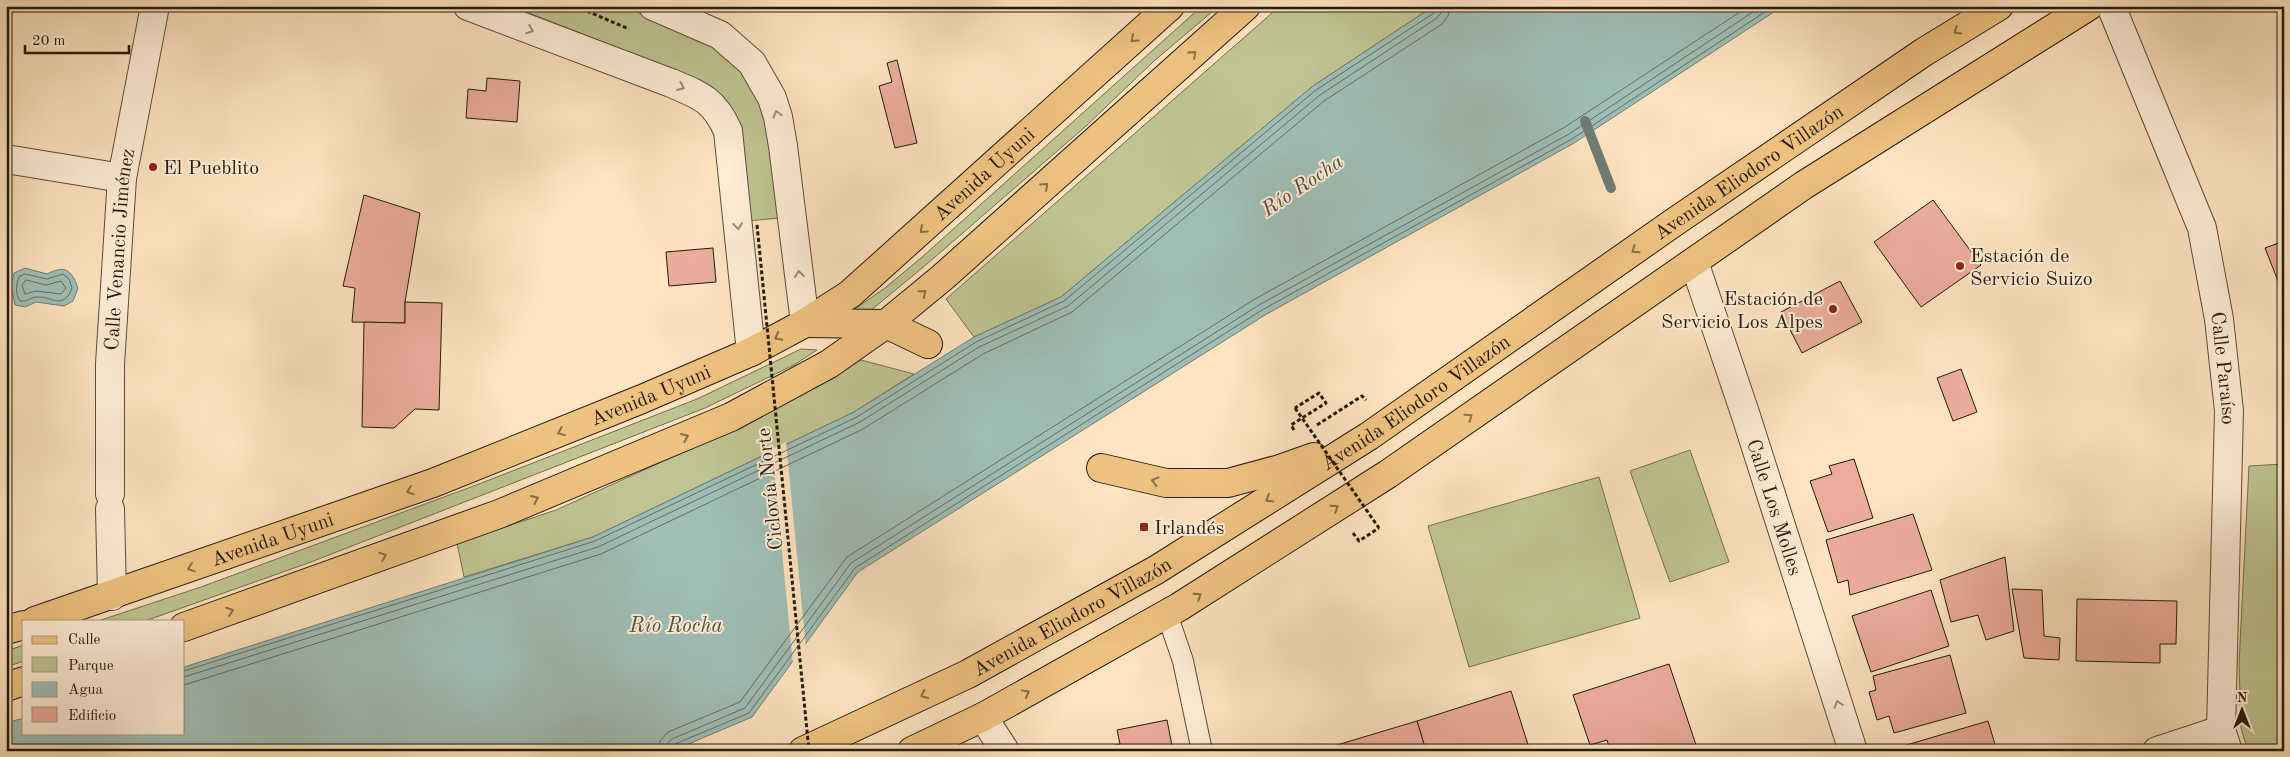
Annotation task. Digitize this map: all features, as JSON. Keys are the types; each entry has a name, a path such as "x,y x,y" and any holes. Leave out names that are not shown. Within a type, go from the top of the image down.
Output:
{"main road":[{"name":"Avenida Uyuni","path":"38,620 112,596 433,483 642,400 751,352 805,323 850,294 1170,6"},
{"path":"185,627 499,514 731,417 829,364 886,324 943,277 1246,6"},
{"name":"Avenida Eliodoro Villazón","path":"803,751 968,674 1156,570 1370,436 1673,223 1892,74 1999,6"},
{"name":"Avenida Eliodoro Villazón","path":"912,751 983,717 1167,614 1380,479 1804,185 2089,6"},
{"path":"805,323 886,324 928,344"},
{"path":"1101,468 1166,483 1228,483 1280,469 1370,436"},
{"path":"6,630 22,626"},
{"path":"6,687 22,682"}],"street":[{"name":"Calle Venancio Jiménez","path":"112,596 110,364 122,178 155,6"},
{"path":"468,6 671,83 696,94 718,110 728,131 751,352"},
{"path":"653,6 720,35 752,62 772,98 778,117 783,146 805,323"},
{"name":"Calle Paraíso","path":"2111,6 2202,228 2219,319 2229,411 2224,740"},
{"path":"6,159 122,178"},
{"name":"Calle Los Molles","path":"1694,262 1853,751"},
{"path":"983,717 1005,751"},
{"path":"2157,751 2224,740"}],"lane":[{"path":"1167,614 1183,661 1202,751"}],"path":[{"name":"Ciclovía Norte","path":"757,225 809,751"},
{"path":"1291,425 1326,403 1319,392 1295,408 1379,528"},
{"path":"2284,642 2284,647"}],"green space":[{"path":"511,6 623,6 723,50 749,75 768,112 779,218 748,221 712,88 693,77"},
{"path":"1202,6 1219,6 1154,61 1085,127 927,264 870,311 852,311 885,288 921,258"},
{"path":"1280,6 1434,6 1313,86 1061,297 974,337 946,299"},
{"path":"801,349 817,350 794,365 705,408 311,562 148,620 101,620 201,587 479,484 697,399"},
{"path":"861,360 914,374 854,412 593,537 464,577 457,543 556,510 756,419"},
{"path":"1690,450 1729,562 1670,582 1630,471"},
{"path":"2284,464 2284,751 2248,751 2241,728 2239,664 2249,466"},
{"path":"1599,477 1640,618 1469,667 1428,526"},
{"path":"22,646 22,662 6,667 6,651"}],"water":[{"name":"Río Rocha","path":"1434,6 1783,6 1574,143 1265,315 858,572 752,717 672,751 6,751 6,723 22,719 22,734 185,734 185,667 593,537 854,412 974,337 1061,297 1313,86"},
{"path":"25,268 47,274 63,269 67,270 78,288 73,301 64,306 36,302 25,307 15,305 11,285 14,273"}],"pier":[{"path":"786,442 806,648 793,665 772,449"}],"building":[{"path":"897,60 917,143 895,148 879,86 892,82 887,63"},
{"path":"487,78 520,81 517,122 466,118 468,89 486,91"},
{"path":"364,195 420,213 405,302 405,323 352,322 355,288 343,286"},
{"path":"1933,200 1981,265 1921,307 1874,242"},
{"path":"2284,241 2284,285 2280,286 2265,248"},
{"path":"713,248 716,282 669,286 666,252"},
{"path":"1840,281 1862,322 1802,353 1781,312"},
{"path":"405,302 442,303 439,410 415,409 394,428 362,427 364,322 405,323"},
{"path":"1961,369 1977,412 1953,421 1937,378"},
{"path":"1854,459 1873,518 1828,532 1810,481 1832,474 1829,466"},
{"path":"1913,514 1932,570 1850,595 1848,580 1838,583 1826,540"},
{"path":"2005,557 2014,631 1986,640 1978,615 1951,622 1940,580"},
{"path":"2012,589 2042,590 2044,636 2060,638 2059,660 2024,658"},
{"path":"1931,590 1949,646 1871,672 1852,616"},
{"path":"2077,599 2177,601 2176,644 2160,644 2160,663 2076,661"},
{"path":"1950,655 1966,713 1894,733 1889,716 1877,720 1869,692 1876,690 1873,676"},
{"path":"1669,664 1698,751 1624,751 1623,746 1610,750 1607,740 1590,745 1573,695"},
{"path":"1511,691 1530,751 1426,751 1417,721"},
{"path":"1167,720 1173,751 1087,751 1120,744 1117,730"},
{"path":"1417,721 1426,751 1317,751"},
{"path":"1988,721 1997,751 1904,751 1903,746"}],"waterway":[{"path":"1585,121 1611,188"}],"place":[{"name":"El Pueblito","path":"153,167"},
{"name":"Estación de Servicio Suizo","path":"1960,266"},
{"name":"Estación de Servicio Los Alpes","path":"1833,309"},
{"name":"Irlandés","path":"1144,527"}]}
